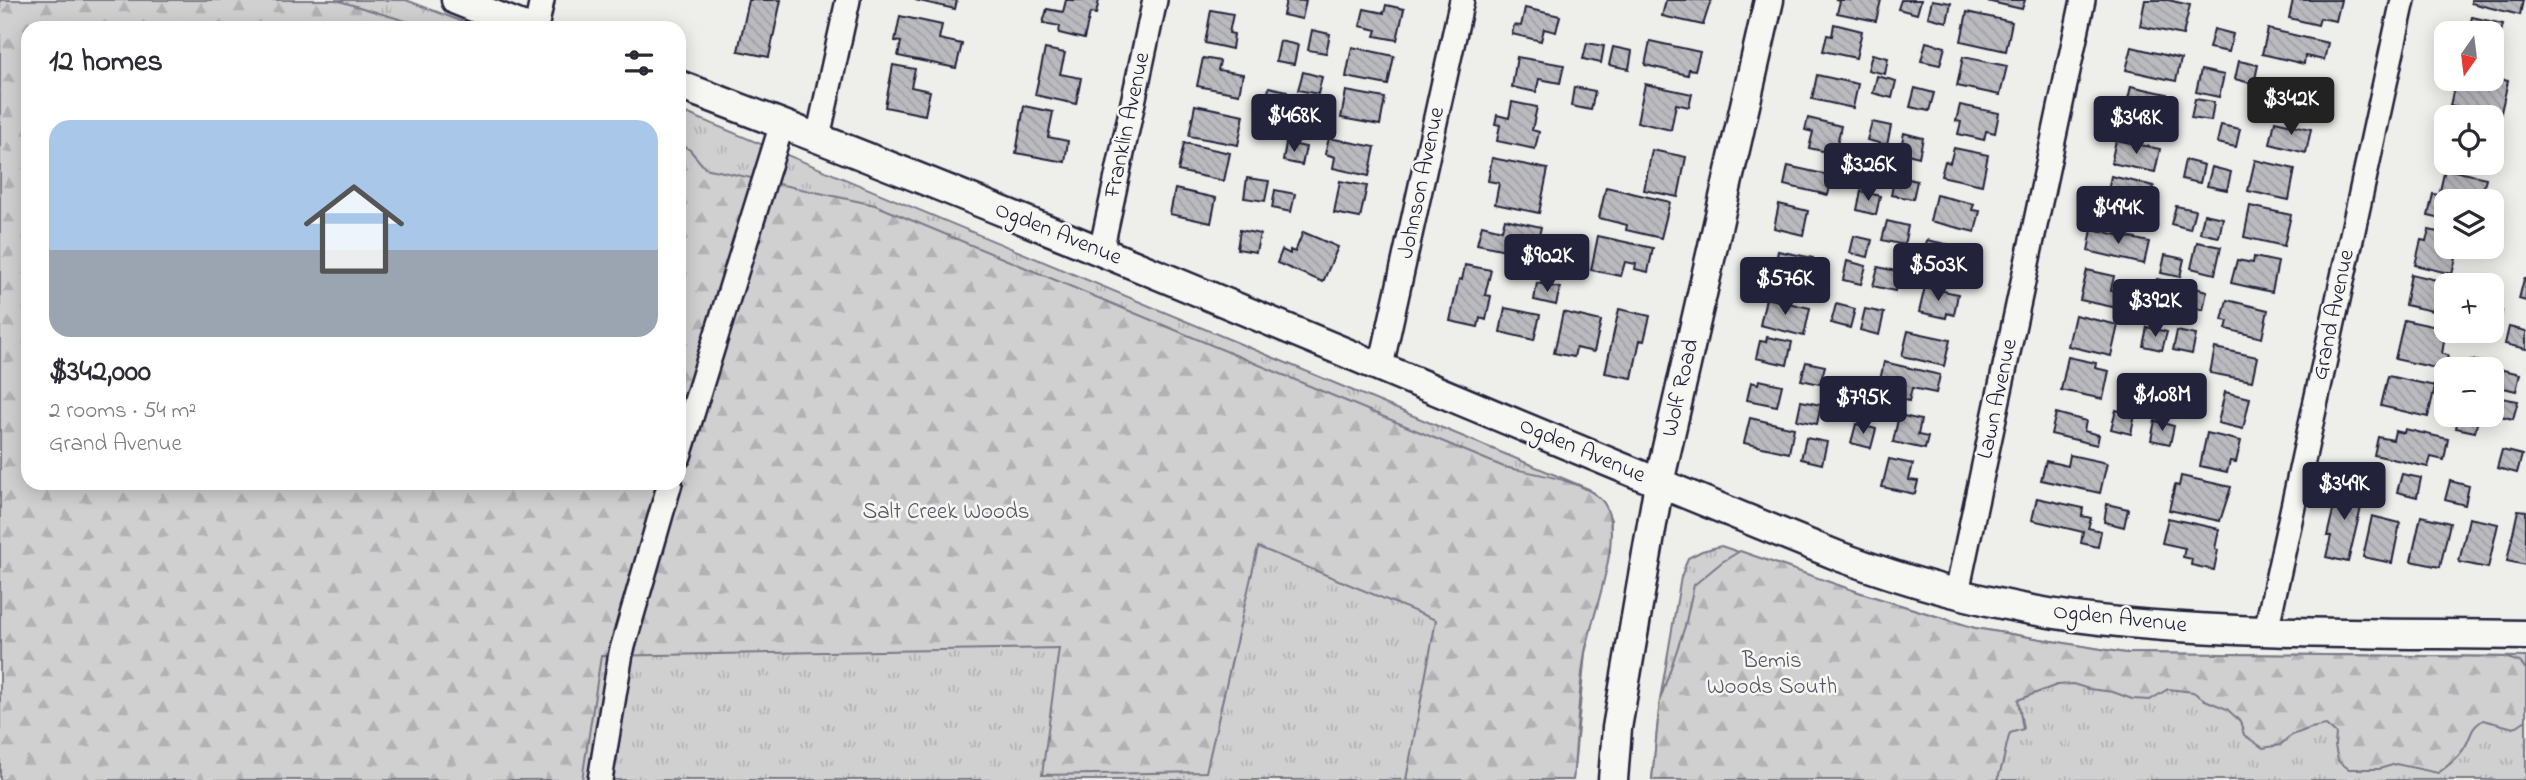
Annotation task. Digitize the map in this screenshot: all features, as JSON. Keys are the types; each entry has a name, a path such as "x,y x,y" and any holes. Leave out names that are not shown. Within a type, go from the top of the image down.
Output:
{"main road":[{"path":"456,0 509,21"},
{"name":"Wolf Road","path":"1613,780 1616,728 1659,483 1769,0"},
{"name":"Ogden Avenue","path":"686,88 818,137 1101,251 1841,558 1917,583 2015,606 2128,623 2266,631 2526,635"}],"street":[{"path":"538,21 542,0"},
{"path":"818,137 848,0"},
{"name":"Franklin Avenue","path":"1101,251 1155,0"},
{"name":"Johnson Avenue","path":"1381,366 1462,0"},
{"name":"Lawn Avenue","path":"1957,592 2083,0"},
{"name":"Grand Avenue","path":"2266,631 2403,0"},
{"path":"686,433 782,124"},
{"path":"600,780 621,653 668,490"}],"green space":[{"name":"Salt Creek Woods","path":"0,0 406,0 461,21 21,21 21,490 686,490 686,113 1589,489 1604,503 1611,520 1610,551 1585,653 1573,780 0,780"},
{"name":"Salt Creek Woods","path":"0,0 336,0 406,21 21,21 21,490 686,490 686,147 705,168 875,205 1504,467 1557,478 1584,488 1603,502 1609,516 1609,553 1585,652 1573,780 1406,780 1436,620 1258,547 1206,772 1042,775 1059,648 601,656 582,780 0,780"},
{"name":"Bemis Woods South","path":"1721,546 1975,628 2125,653 2526,657 2526,780 1652,780 1660,700 1681,577 1688,558"},
{"name":"Bemis Woods South","path":"1740,551 1861,593 1975,628 2125,653 2504,657 2520,662 2526,669 2526,720 2514,728 2483,720 2474,728 2458,757 2438,773 2396,764 2379,769 2349,769 2338,761 2336,734 2326,725 2292,735 2280,745 2263,748 2244,735 2240,721 2227,709 2193,692 2168,689 2150,700 2132,699 2113,692 2073,684 2057,685 2018,700 2023,729 2010,733 1997,780 1652,780 1660,700 1685,626 1694,585"}],"building":[{"path":"749,0 781,0 769,57 738,51"},
{"path":"915,0 957,0 955,9"},
{"path":"1066,0 1099,0 1096,14 1090,13 1084,39 1059,33 1060,26 1043,23 1047,9 1063,12"},
{"path":"1286,0 1306,1 1302,19 1283,15"},
{"path":"1666,0 1711,0 1703,25 1662,16"},
{"path":"1835,0 1881,0 1876,21 1837,13 1840,1"},
{"path":"1901,0 1921,0 1917,14 1898,9"},
{"path":"1932,0 1951,3 1947,22 1928,17"},
{"path":"1982,0 2025,0 2022,9"},
{"path":"2145,0 2168,0 2190,5 2183,35 2140,26"},
{"path":"2293,0 2341,0 2336,21 2320,18 2318,25 2289,18"},
{"path":"2471,0 2523,0 2520,15 2471,3"},
{"path":"1386,5 1404,9 1397,40 1375,36 1377,30 1360,26 1364,9 1384,13"},
{"path":"1525,8 1560,16 1556,32 1544,29 1541,41 1512,34 1514,25 1521,26"},
{"path":"1211,10 1233,14 1229,33 1234,34 1232,49 1205,43"},
{"path":"1967,12 2012,22 2006,51 1961,41"},
{"path":"900,16 942,25 939,39 962,44 956,68 898,56 901,42 895,41"},
{"path":"2472,17 2490,21 2471,21"},
{"path":"1834,24 1862,31 1856,58 1823,51 1827,35 1832,36"},
{"path":"2214,29 2233,34 2229,52 2209,48"},
{"path":"2268,29 2328,43 2324,60 2305,56 2304,64 2262,54"},
{"path":"1312,30 1330,34 1326,53 1308,50"},
{"path":"1280,41 1298,45 1294,64 1276,61"},
{"path":"1650,41 1700,52 1695,70 1689,69 1688,75 1645,65"},
{"path":"1926,42 1945,47 1940,65 1921,61"},
{"path":"1587,43 1604,46 1601,63 1583,59"},
{"path":"1352,47 1394,56 1388,85 1346,77"},
{"path":"1613,47 1632,51 1629,69 1609,65"},
{"path":"2132,47 2181,59 2176,81 2126,70"},
{"path":"1045,49 1065,53 1060,74 1081,78 1076,104 1035,95"},
{"path":"1872,54 1888,58 1885,74 1868,70"},
{"path":"1517,57 1564,65 1560,83 1539,79 1536,92 1512,87"},
{"path":"1963,57 2007,66 2000,95 1957,86"},
{"path":"1203,58 1220,61 1218,70 1243,74 1239,94 1197,86"},
{"path":"2239,61 2258,65 2254,84 2235,79"},
{"path":"893,65 915,69 911,87 930,91 925,115 885,107"},
{"path":"2201,70 2224,75 2219,97 2196,92"},
{"path":"1303,72 1322,77 1318,94 1298,90"},
{"path":"1817,75 1858,84 1853,108 1812,99"},
{"path":"1877,76 1896,81 1892,98 1873,93"},
{"path":"2504,80 2508,81 2503,105 2450,105 2453,91 2504,91"},
{"path":"2285,81 2318,89 2313,111 2280,104"},
{"path":"1645,84 1692,94 1689,107 1676,104 1671,130 1637,122"},
{"path":"2131,86 2167,94 2158,132 2127,125 2131,109 2126,108"},
{"path":"1269,87 1287,91 1284,110 1266,107"},
{"path":"1574,87 1595,91 1591,110 1571,106"},
{"path":"1915,88 1934,93 1929,111 1910,107"},
{"path":"1346,91 1385,98 1380,125 1341,118"},
{"path":"2195,99 2214,102 2211,121 2191,118"},
{"path":"1512,102 1537,107 1532,130 1539,132 1535,149 1497,141 1500,125 1495,124 1497,115 1509,118"},
{"path":"1195,105 1244,115 1238,145 1189,136"},
{"path":"1960,105 1999,113 1995,133 1986,131 1984,140 1958,134 1961,122 1956,121"},
{"path":"1024,106 1053,112 1048,137 1068,141 1065,162 1016,153"},
{"path":"1808,118 1841,126 1835,154 1809,148 1813,132 1805,130"},
{"path":"2275,121 2311,129 2306,153 2270,144"},
{"path":"1872,122 1891,126 1887,145 1867,140"},
{"path":"2221,125 2240,129 2236,147 2217,143"},
{"path":"1904,133 1923,138 1919,157 1900,152"},
{"path":"1329,138 1375,147 1369,176 1333,168 1335,157 1325,154"},
{"path":"2116,140 2160,149 2155,172 2111,163"},
{"path":"1184,143 1230,153 1224,181 1178,171"},
{"path":"1286,143 1306,147 1302,165 1283,161"},
{"path":"1954,148 1988,155 1982,185 1941,176 1945,161 1950,163"},
{"path":"1652,150 1686,157 1678,197 1644,190"},
{"path":"1492,158 1548,169 1539,213 1495,204 1499,183 1488,181"},
{"path":"2185,160 2204,165 2200,183 2181,179"},
{"path":"2255,160 2295,169 2289,200 2248,191"},
{"path":"1788,166 1833,176 1828,195 1784,185"},
{"path":"2212,167 2231,172 2227,190 2207,186"},
{"path":"2444,175 2486,178 2484,189 2440,189"},
{"path":"1895,176 1917,181 1913,199 1891,195"},
{"path":"2111,176 2154,186 2147,216 2105,206"},
{"path":"1247,178 1269,181 1265,201 1244,198"},
{"path":"1340,181 1367,186 1360,218 1334,213"},
{"path":"1606,187 1670,202 1661,238 1626,230 1627,225 1599,218"},
{"path":"1175,189 1216,198 1211,223 1170,214"},
{"path":"1275,190 1295,194 1291,212 1272,208"},
{"path":"1861,191 1880,196 1876,215 1857,210"},
{"path":"2434,194 2434,217 2428,216"},
{"path":"1936,195 1974,204 1972,210 1980,211 1975,232 1930,221"},
{"path":"1779,204 1808,211 1803,235 1774,228"},
{"path":"2176,206 2195,210 2190,229 2171,224"},
{"path":"2250,206 2291,215 2284,246 2244,237"},
{"path":"2204,214 2223,218 2219,237 2200,233"},
{"path":"1505,219 1541,227 1534,256 1477,244 1482,225 1502,230"},
{"path":"1887,221 1908,226 1904,245 1882,240"},
{"path":"2092,229 2149,242 2144,264 2088,251"},
{"path":"1240,230 1260,234 1256,252 1237,249"},
{"path":"2429,230 2434,231 2434,259 2456,259 2452,273 2415,265 2421,240 2426,241"},
{"path":"1303,232 1338,247 1323,282 1277,263 1282,250 1290,254 1290,250 1295,252"},
{"path":"1598,236 1653,248 1648,272 1635,269 1636,264 1625,262 1621,276 1591,270"},
{"path":"1854,236 1872,240 1868,257 1850,253"},
{"path":"1927,240 1969,249 1963,277 1921,268"},
{"path":"2197,242 2221,247 2215,274 2191,268"},
{"path":"1778,251 1813,258 1807,286 1779,280 1782,268 1775,266"},
{"path":"2165,255 2184,259 2180,277 2161,273"},
{"path":"2254,257 2278,262 2272,292 2231,283 2237,260 2253,263"},
{"path":"1847,261 1866,266 1861,284 1843,280"},
{"path":"1465,265 1491,270 1485,295 1491,296 1486,320 1480,318 1478,327 1450,321 1459,279 1462,280"},
{"path":"1878,267 1900,272 1895,291 1873,286"},
{"path":"2087,270 2114,276 2111,290 2126,293 2122,309 2080,300"},
{"path":"2411,274 2434,279 2434,311 2405,305"},
{"path":"2157,279 2178,284 2175,297 2154,292"},
{"path":"2526,279 2526,301 2519,299"},
{"path":"1537,283 1560,288 1556,305 1534,300"},
{"path":"2188,286 2207,291 2203,310 2184,305"},
{"path":"1925,287 1958,294 1954,315 1947,313 1946,318 1919,312"},
{"path":"1766,298 1810,308 1804,336 1760,325"},
{"path":"2227,300 2268,310 2262,338 2226,329 2228,321 2222,320"},
{"path":"1836,304 1855,309 1850,328 1831,323"},
{"path":"1505,308 1540,315 1534,340 1500,332"},
{"path":"1619,309 1650,316 1644,341 1640,340 1632,378 1605,373"},
{"path":"1865,309 1884,313 1879,335 1860,330"},
{"path":"1563,312 1601,321 1594,352 1576,348 1574,357 1554,353"},
{"path":"2075,315 2118,325 2111,356 2068,346"},
{"path":"2404,320 2434,326 2434,343 2444,343 2442,354 2448,355 2434,357 2434,368 2395,359"},
{"path":"2147,327 2167,332 2162,350 2143,346"},
{"path":"2509,327 2526,331 2526,349 2505,344"},
{"path":"1908,331 1950,340 1944,366 1902,356"},
{"path":"2177,331 2196,335 2192,354 2173,350"},
{"path":"1767,337 1792,342 1787,365 1756,358 1760,341 1766,342"},
{"path":"2215,348 2257,357 2252,381 2210,373"},
{"path":"2068,357 2096,363 2095,368 2109,371 2103,399 2061,390"},
{"path":"1806,362 1825,366 1820,384 1801,380"},
{"path":"1884,362 1940,375 1936,393 1912,388 1909,401 1877,394"},
{"path":"2504,370 2520,374 2516,391 2504,388"},
{"path":"2167,376 2186,380 2182,399 2163,394"},
{"path":"2388,376 2434,386 2428,417 2381,406"},
{"path":"1759,380 1782,385 1777,406 1747,400 1751,382 1758,384"},
{"path":"2225,392 2250,398 2243,429 2218,423"},
{"path":"2504,398 2518,401 2513,419 2504,417"},
{"path":"1801,401 1821,405 1817,424 1797,420"},
{"path":"2116,410 2135,415 2131,434 2111,429"},
{"path":"2056,413 2086,421 2084,431 2099,435 2097,445 2051,434"},
{"path":"1899,415 1921,420 1918,435 1928,437 1925,449 1893,442"},
{"path":"1750,418 1794,428 1789,453 1744,443"},
{"path":"2155,421 2174,426 2170,444 2151,440"},
{"path":"1856,424 1876,429 1871,448 1851,443"},
{"path":"2456,427 2476,427 2475,432"},
{"path":"2405,429 2448,439 2444,460 2431,457 2428,467 2374,455 2378,437 2393,440 2395,431 2404,433"},
{"path":"2207,433 2241,441 2236,462 2230,461 2227,472 2200,466"},
{"path":"1806,438 1827,442 1822,464 1801,459"},
{"path":"2502,450 2522,455 2517,473 2497,468"},
{"path":"2070,455 2107,463 2100,493 2041,480 2046,461 2068,466"},
{"path":"1889,459 1913,464 1909,480 1918,481 1915,494 1882,487"},
{"path":"2402,474 2421,478 2417,497 2397,492"},
{"path":"2181,476 2231,487 2220,521 2169,510 2175,485 2179,486"},
{"path":"2450,481 2469,486 2465,505 2445,500"},
{"path":"2339,485 2365,491 2348,562 2326,557 2331,536 2327,536"},
{"path":"2037,498 2083,508 2082,516 2091,518 2088,528 2101,531 2098,547 2081,543 2083,532 2032,520"},
{"path":"2107,504 2128,509 2124,527 2104,522"},
{"path":"2518,510 2526,511 2526,565 2507,561"},
{"path":"2372,516 2400,523 2392,563 2363,557"},
{"path":"2421,516 2450,523 2440,567 2411,561"},
{"path":"2168,518 2219,529 2214,570 2191,565 2192,559 2183,557 2185,548 2162,543"},
{"path":"2469,518 2498,524 2488,568 2459,562"}]}
